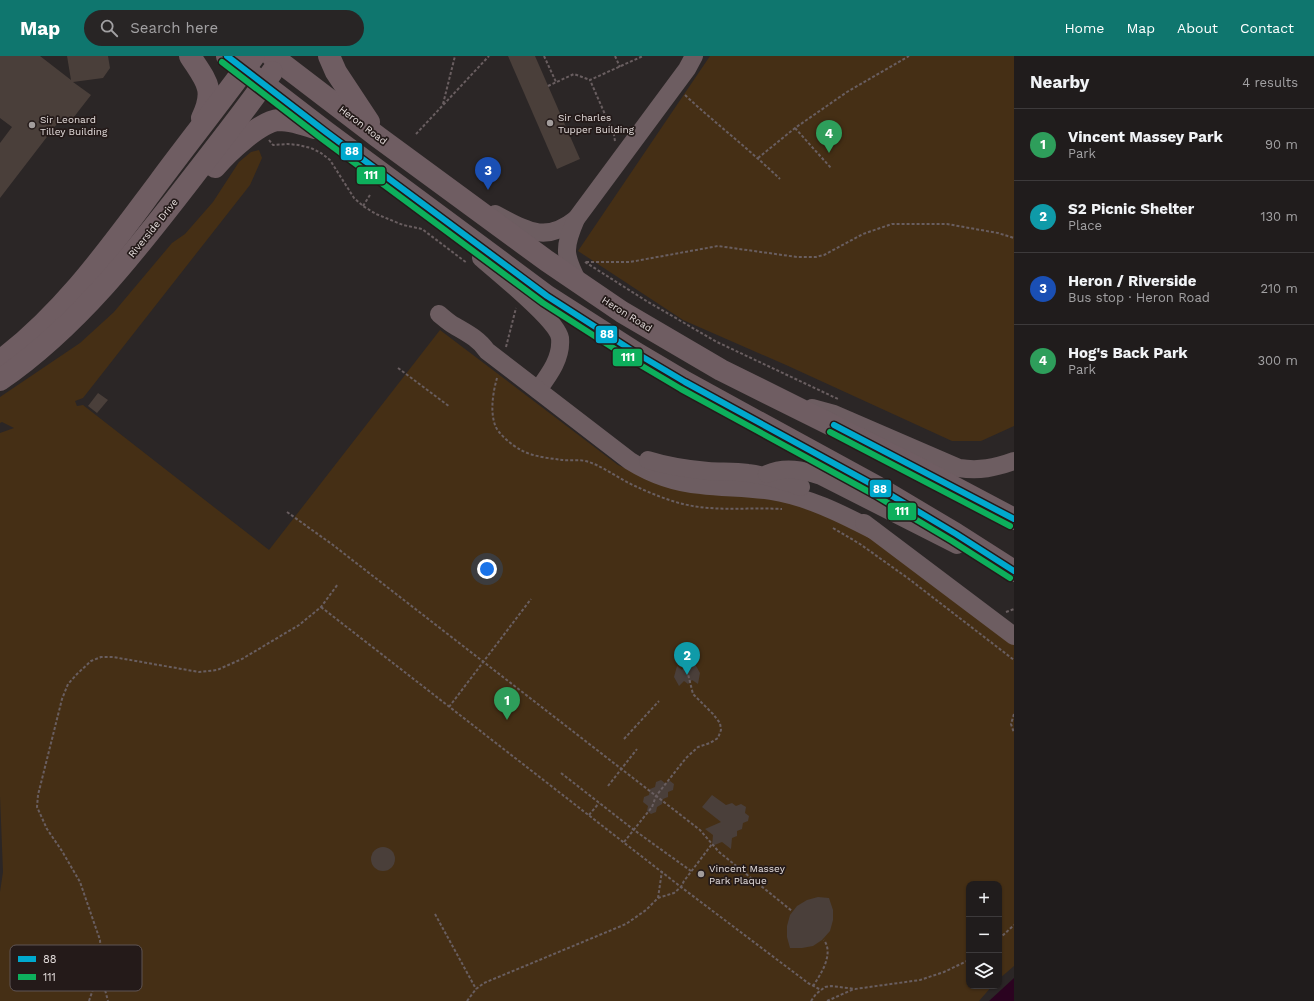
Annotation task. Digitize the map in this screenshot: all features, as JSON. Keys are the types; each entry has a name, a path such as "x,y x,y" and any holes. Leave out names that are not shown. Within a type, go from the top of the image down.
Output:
{"main road":[{"path":"190,56 205,79 209,90 208,105 193,136"},
{"path":"227,56 250,63 264,84 423,206 547,296 636,353 877,487 956,534 1014,571"},
{"path":"329,56 336,72 378,137"},
{"name":"Heron Road","path":"278,58 378,137 579,284 622,312 721,370 914,466 1014,519"},
{"name":"Riverside Drive","path":"0,380 45,345 93,300 152,230 264,84 278,58"},
{"path":"0,361 26,340 61,306 86,278 250,63"},
{"path":"152,230 203,181 223,157 262,126 277,120 292,121 326,132"}],"lane":[{"path":"579,284 567,258 567,242 576,219 675,86 694,56"},
{"path":"460,197 521,227 533,231 549,233 555,232 576,219"},
{"path":"423,206 555,326 560,339 560,347 556,363 538,390"},
{"path":"439,314 454,326 462,329 482,344 483,357 502,362 641,468 691,484 752,488 791,495 828,508 873,530"},
{"path":"786,401 834,414 959,468 976,470 986,469 1014,461"},
{"path":"601,439 633,454 669,466 708,471 748,473 764,476 805,488 827,497 1014,636"},
{"path":"724,486 750,481 781,470 801,470 821,476 1014,574"}],"path":[{"path":"443,105 455,56"},
{"path":"416,134 489,56"},
{"path":"544,56 556,82"},
{"path":"615,56 620,66"},
{"path":"548,86 574,74 590,80 644,56"},
{"path":"758,158 795,128 848,92 909,56"},
{"path":"590,80 606,118"},
{"path":"675,86 713,121 758,158 780,180"},
{"path":"795,128 831,168"},
{"path":"269,140 273,146 288,144 298,145 311,148 321,153 330,160 354,198 363,206 376,214 403,225 422,229 470,265"},
{"path":"363,206 370,195"},
{"path":"841,400 717,342 583,261 630,262 718,246 797,257 816,257 824,255 863,234 892,224 947,224 998,233 1014,238"},
{"path":"518,302 496,384 492,408 495,426 507,440 521,451 542,457 567,461 588,461 634,486 683,504 713,509 740,510 760,508 786,510"},
{"path":"398,368 450,407"},
{"path":"287,512 333,545 484,661 700,830 719,852 792,911"},
{"path":"828,526 860,544 909,579 1014,660"},
{"path":"100,945 100,940 80,882 47,829 37,807 38,795 62,699 68,684 91,661 101,657 113,657 199,672 217,670 242,659 280,638 299,625 321,607 338,584"},
{"path":"449,706 531,599"},
{"path":"321,607 662,872 820,990"},
{"path":"624,842 652,807 656,796 686,758 698,747 710,743 718,738 721,730 720,723 693,694 688,674"},
{"path":"624,739 659,700"},
{"path":"1014,714 1011,724 1014,733"},
{"path":"608,786 637,749"},
{"path":"561,773 691,872"},
{"path":"589,815 599,803"},
{"path":"467,1001 476,989 484,983 626,924 646,910 658,898 674,892 682,887 684,881 712,844"},
{"path":"658,898 662,872"},
{"path":"435,914 476,989"},
{"path":"1002,936 1014,924"},
{"path":"813,986 818,979 828,953 827,944 824,940"},
{"path":"810,1001 820,990 825,987 831,986 855,989 920,980 944,972 966,961"},
{"path":"827,1001 855,989"},
{"path":"89,1001 92,991"},
{"path":"106,991 108,1001"}],"shaded area":[{"path":"710,56 1014,56 1014,426 981,441 952,441 786,365 683,320 578,251"},
{"path":"259,150 262,158 250,185 83,398 75,401 77,406 83,405 269,550 440,330 618,465 652,480 780,499 830,515 869,537 1014,643 1014,966 1002,976 1002,881 966,881 966,989 989,989 979,1001 0,1001 0,892 3,872 0,796 0,433 14,428 2,422 0,423 0,397 80,343 114,312 172,243 185,234 213,202 239,162 251,152"},
{"path":"1014,978 1014,1001 989,1001"}],"building":[{"name":"Sir Leonard Tilley Building","path":"0,56 40,56 71,80 67,56 108,56 110,68 103,78 73,82 91,95 70,122 63,116 0,198 0,143 12,127 0,118"},
{"name":"Sir Charles Tupper Building","path":"508,56 535,56 580,159 557,169"},
{"path":"98,393 108,400 97,413 88,406"},
{"path":"695,664 700,673 698,684 692,680 688,684 684,681 679,686 674,677 677,666 682,670 686,666 690,669"},
{"path":"661,780 665,783 670,781 674,784 673,790 668,792 668,797 663,799 662,804 657,807 656,812 651,814 647,811 648,806 643,802 644,797 649,795 650,789 655,787 656,782"},
{"path":"712,795 726,805 732,803 736,806 741,804 746,807 745,813 749,816 748,821 743,823 742,829 737,831 737,836 732,838 731,849 722,842 712,846 713,835 705,829 721,822 702,807"},
{"path":"383,847 391,851 395,859 391,867 383,871 375,867 371,859 375,851"},
{"path":"818,897 829,898 833,910 833,920 830,931 822,940 813,946 790,948 787,937 787,926 790,915 797,906 807,900"}],"transit line":[{"name":"88","path":"227,56 326,132 547,296 636,353 685,382 877,487 956,534 1014,571"},
{"name":"111","path":"222,62 321,138 543,303 632,360 681,389 873,494 952,541 1010,578"},
{"name":"88","path":"834,425 1014,519"},
{"name":"111","path":"830,432 1010,526"}],"place":[{"name":"Sir Charles Tupper Building","path":"550,123"},
{"name":"Sir Leonard Tilley Building","path":"32,125"},
{"name":"Hog's Back Park","path":"829,153"},
{"name":"Heron / Riverside","path":"488,190"},
{"name":"S2 Picnic Shelter","path":"687,675"},
{"name":"Vincent Massey Park","path":"507,720"},
{"name":"Vincent Massey Park Plaque","path":"701,874"}]}
